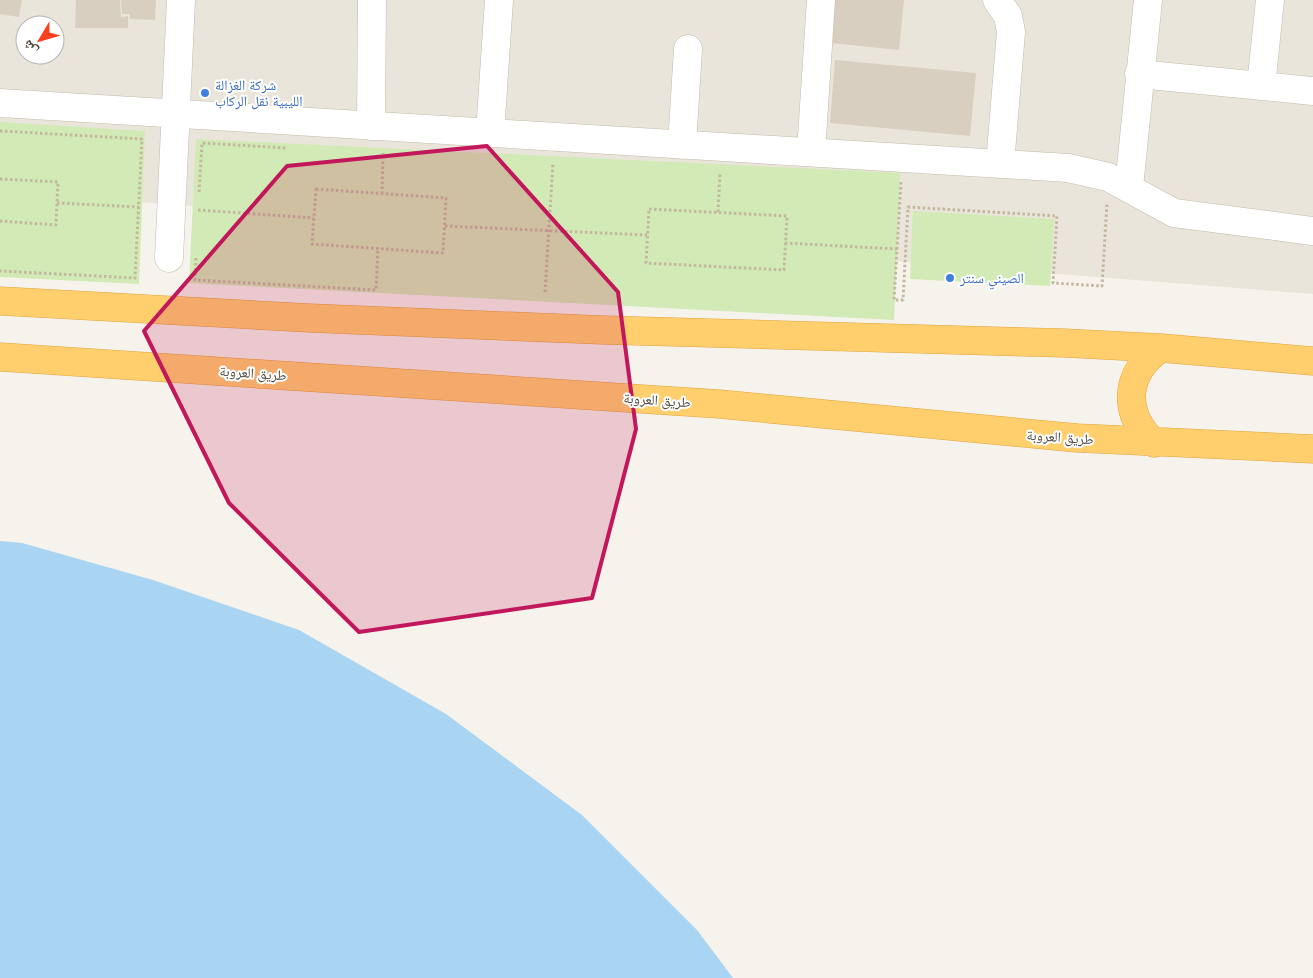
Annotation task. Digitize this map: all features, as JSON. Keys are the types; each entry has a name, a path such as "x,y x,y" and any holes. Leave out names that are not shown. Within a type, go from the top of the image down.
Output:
{"highway":[{"path":"0,301 309,318 583,330 1064,343 1161,348 1313,361"},
{"path":"1154,443 1138,424 1131,400 1136,375 1142,364 1161,348"},
{"name":"طريق العروبة","path":"0,357 719,404 983,431 1154,443 1313,449"}],"street":[{"path":"169,258 181,0"},
{"path":"372,0 372,126"},
{"path":"490,133 499,0"},
{"path":"811,152 821,0"},
{"path":"997,0 1008,16 1011,32 1000,164"},
{"path":"1118,182 1139,74 1148,0"},
{"path":"1260,86 1270,0"},
{"path":"682,145 688,49"},
{"path":"1139,74 1313,91"},
{"path":"0,103 1084,170 1118,182 1162,209 1186,216 1313,231"}],"path":[{"path":"0,131 142,139 135,278 0,270"},
{"path":"198,219 202,143 288,148"},
{"path":"374,152 393,154"},
{"path":"382,194 383,153"},
{"path":"544,162 563,163"},
{"path":"545,292 553,162"},
{"path":"710,171 730,172"},
{"path":"718,212 720,172"},
{"path":"0,179 58,182 56,225 0,222"},
{"path":"891,182 909,182"},
{"path":"901,182 894,300 903,300 908,207 1057,216 1053,283 1102,286 1118,182"},
{"path":"316,189 382,194 446,198 443,253 312,244 316,189"},
{"path":"57,203 138,208"},
{"path":"649,209 718,212 786,216 784,270 646,263 649,209"},
{"path":"198,210 314,218"},
{"path":"444,226 648,235"},
{"path":"785,243 897,249"},
{"path":"196,254 195,280 376,290 378,248"}],"highlighted area":[{"path":"487,146 618,292 636,429 592,598 359,632 229,503 144,331 287,166"}],"shaded area":[{"path":"0,0 1313,0 1313,294 0,191"}],"green space":[{"path":"0,122 145,131 139,284 0,277"},
{"path":"196,139 900,173 894,320 189,283"},
{"path":"913,211 1054,219 1050,286 910,279"}],"water":[{"path":"0,541 22,543 153,580 299,630 446,714 582,815 697,930 733,978 0,978"}],"building":[{"path":"0,0 22,0 19,15 15,16 0,14"},
{"path":"76,0 120,0 121,17 128,16 128,28 75,28"},
{"path":"121,0 156,0 155,20 130,19 130,14 122,14"},
{"path":"835,0 904,0 899,50 831,43"},
{"path":"835,60 976,73 970,136 830,123"}],"place":[{"name":"شركة الغزالة الليبية نقل الركاب","path":"205,93"},
{"name":"الصيني سنتر","path":"950,278"}]}
